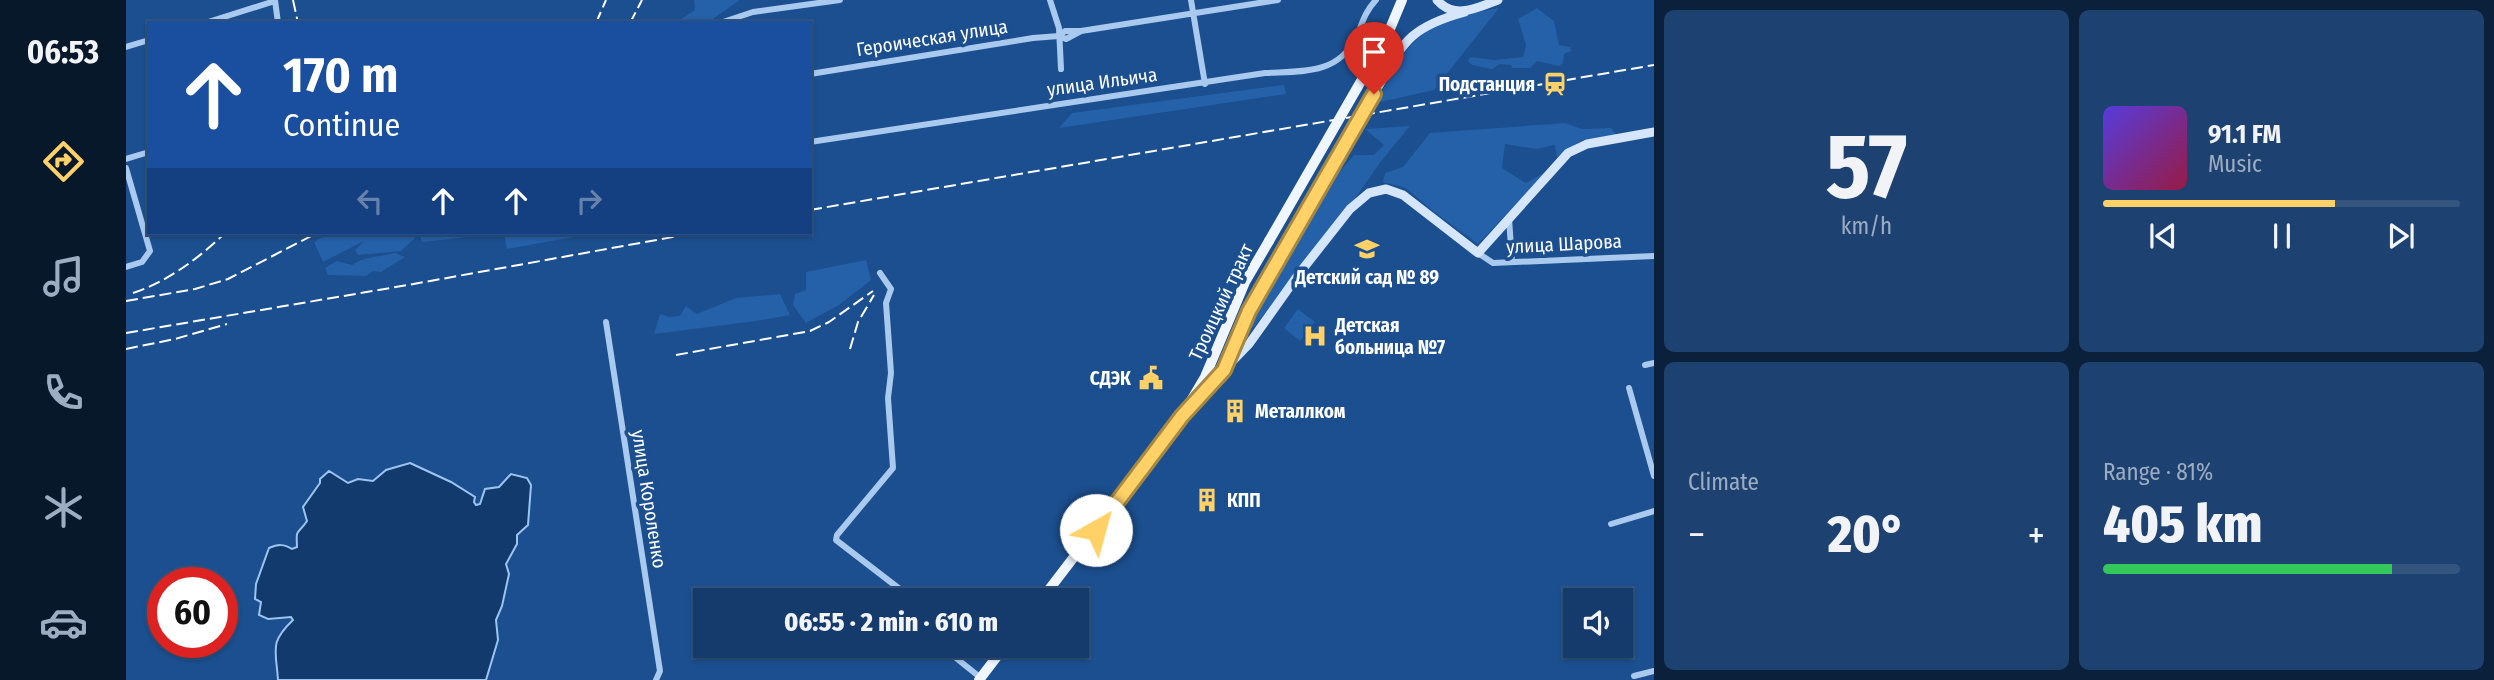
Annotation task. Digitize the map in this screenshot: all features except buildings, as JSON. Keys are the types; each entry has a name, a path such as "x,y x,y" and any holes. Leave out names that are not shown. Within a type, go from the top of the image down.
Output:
{"main road":[{"name":"Троицкий тракт","path":"1050,588 1182,416 1205,377 1245,282 1387,36 1402,0"},
{"path":"980,679 996,658"}],"street":[{"path":"726,21 753,12 840,0"},
{"path":"1050,0 1059,36 1061,69"},
{"path":"1191,0 1205,83"},
{"name":"Героическая улица","path":"812,74 1059,36 1066,38 1081,31 1278,0"},
{"name":"улица Ильича","path":"812,142 1265,73 1314,69 1343,58 1350,49 1368,9 1376,0"},
{"path":"1437,0 1452,11 1465,12"},
{"path":"1224,370 1249,311 1401,48 1414,34 1437,20 1498,0"},
{"path":"211,21 275,1 278,21"},
{"path":"126,47 147,41"},
{"path":"1182,416 1249,344 1350,209 1369,194 1386,189 1403,195 1478,253 1558,163 1577,147 1654,132"},
{"path":"126,159 147,153"},
{"path":"126,168 149,251 142,262 126,267"},
{"path":"1509,218 1512,262"},
{"name":"улица Шарова","path":"1478,253 1493,263 1654,256"},
{"path":"880,273 891,289 886,303 891,373 888,398 892,468 837,535 836,540 898,588"},
{"name":"улица Короленко","path":"606,322 660,671 656,680"},
{"path":"1238,336 1240,343 1249,344"},
{"path":"1645,365 1654,363"},
{"path":"1629,388 1654,476"},
{"path":"1611,524 1654,511"},
{"path":"956,658 980,679"},
{"path":"1634,676 1654,671"}],"shaded area":[{"path":"694,0 740,0 710,21 678,21 695,10"},
{"path":"1499,8 1434,90 1376,103 1410,46 1422,35 1452,19"},
{"path":"1537,8 1554,21 1559,45 1570,47 1571,51 1564,54 1563,63 1559,66 1537,61 1530,68 1512,68 1511,65 1500,64 1492,69 1472,65 1468,61 1470,57 1494,60 1523,57 1526,45 1518,19"},
{"path":"1284,85 1286,94 1059,128 1072,113"},
{"path":"1565,123 1582,129 1611,128 1616,135 1582,140 1557,157 1555,145 1536,149 1505,144 1502,168 1526,183 1547,171 1478,244 1406,188 1383,182 1385,173 1403,167 1430,133"},
{"path":"1410,126 1253,328 1249,325 1327,186 1354,155 1374,155 1384,145 1365,129"},
{"path":"326,235 414,235 415,238 401,251 358,255 355,250 364,241 323,262 314,242"},
{"path":"420,235 486,235 422,242"},
{"path":"504,235 585,235 507,249"},
{"path":"395,253 405,257 381,272 373,271 366,276 328,275 325,268 337,261 352,265 367,258"},
{"path":"866,260 871,280 839,305 806,323 793,305 795,294 806,290 806,272"},
{"path":"780,294 790,315 654,334 660,314 680,316 686,306 697,314 736,298"},
{"path":"1298,309 1315,322 1300,341 1284,328"},
{"path":"410,463 451,482 475,497 476,505 480,504 485,489 499,487 511,474 527,478 531,485 528,525 517,535 517,544 506,564 509,574 496,620 498,640 486,680 278,680 277,641 293,620 291,617 268,619 259,615 261,602 255,599 256,584 269,548 281,545 292,549 297,547 297,534 307,521 303,507 320,479 329,471 348,483 358,479 373,481 386,470"}],"railway":[{"path":"293,0 298,21"},
{"path":"597,21 606,0"},
{"path":"631,21 642,0"},
{"path":"812,210 1654,65"},
{"path":"133,293 182,268 223,235"},
{"path":"126,301 195,289 228,279 313,235"},
{"path":"126,333 684,235"},
{"path":"676,355 810,331 829,322 873,291"},
{"path":"850,349 858,322 874,295"},
{"path":"126,349 227,324"}],"place":[{"name":"Подстанция","path":"1555,84"},
{"name":"Детский сад № 89","path":"1367,249"},
{"name":"Детская больница №7","path":"1315,336"},
{"name":"СДЭК","path":"1151,378"},
{"name":"Металлком","path":"1235,411"},
{"name":"КПП","path":"1207,500"}],"route":[{"path":"1096,530 1182,416 1215,383 1224,370 1249,311 1374,94"}]}
